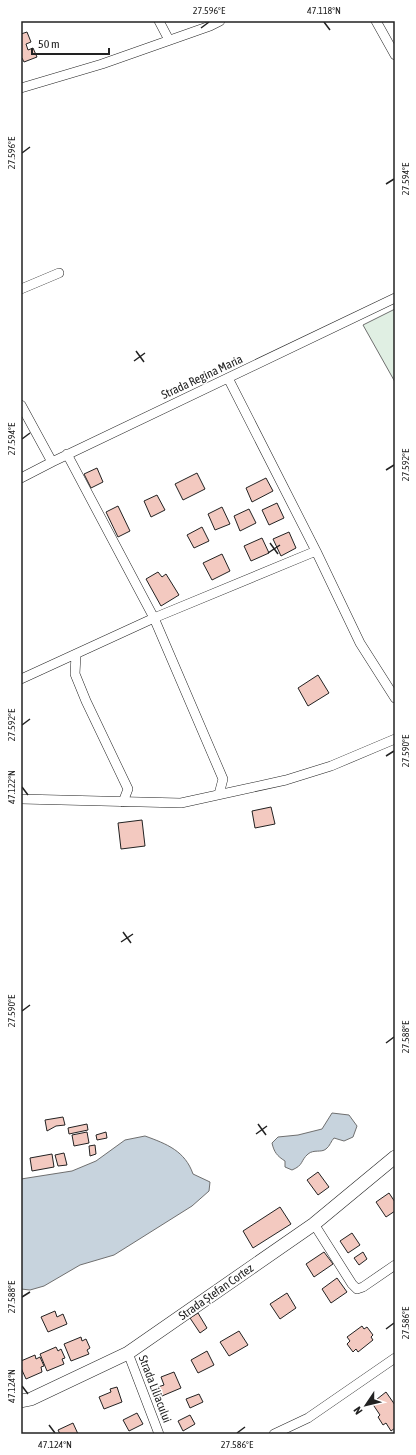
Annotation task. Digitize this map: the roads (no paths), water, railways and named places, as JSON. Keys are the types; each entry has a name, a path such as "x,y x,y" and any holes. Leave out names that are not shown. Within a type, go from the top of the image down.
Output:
{"street":[{"path":"159,21 169,40"},
{"path":"21,88 102,64 210,26 220,21"},
{"path":"376,21 395,55"},
{"path":"21,289 59,273"},
{"name":"Strada Regina Maria","path":"21,478 67,454 395,298"},
{"path":"228,378 316,551 360,643 395,698"},
{"path":"21,405 52,462"},
{"path":"67,454 154,618 223,779 219,794"},
{"path":"21,679 154,618 316,551"},
{"path":"76,655 75,674 86,701 128,789 123,802"},
{"path":"21,799 181,803 286,780 331,766 395,739"},
{"name":"Strada Ștefan Cortez","path":"21,1402 31,1399 128,1353 314,1224 395,1157"},
{"path":"314,1224 352,1284 357,1289 363,1287 395,1265"},
{"name":"Strada Liliacului","path":"128,1353 159,1434"},
{"path":"274,1434 308,1418 395,1358"}]}
